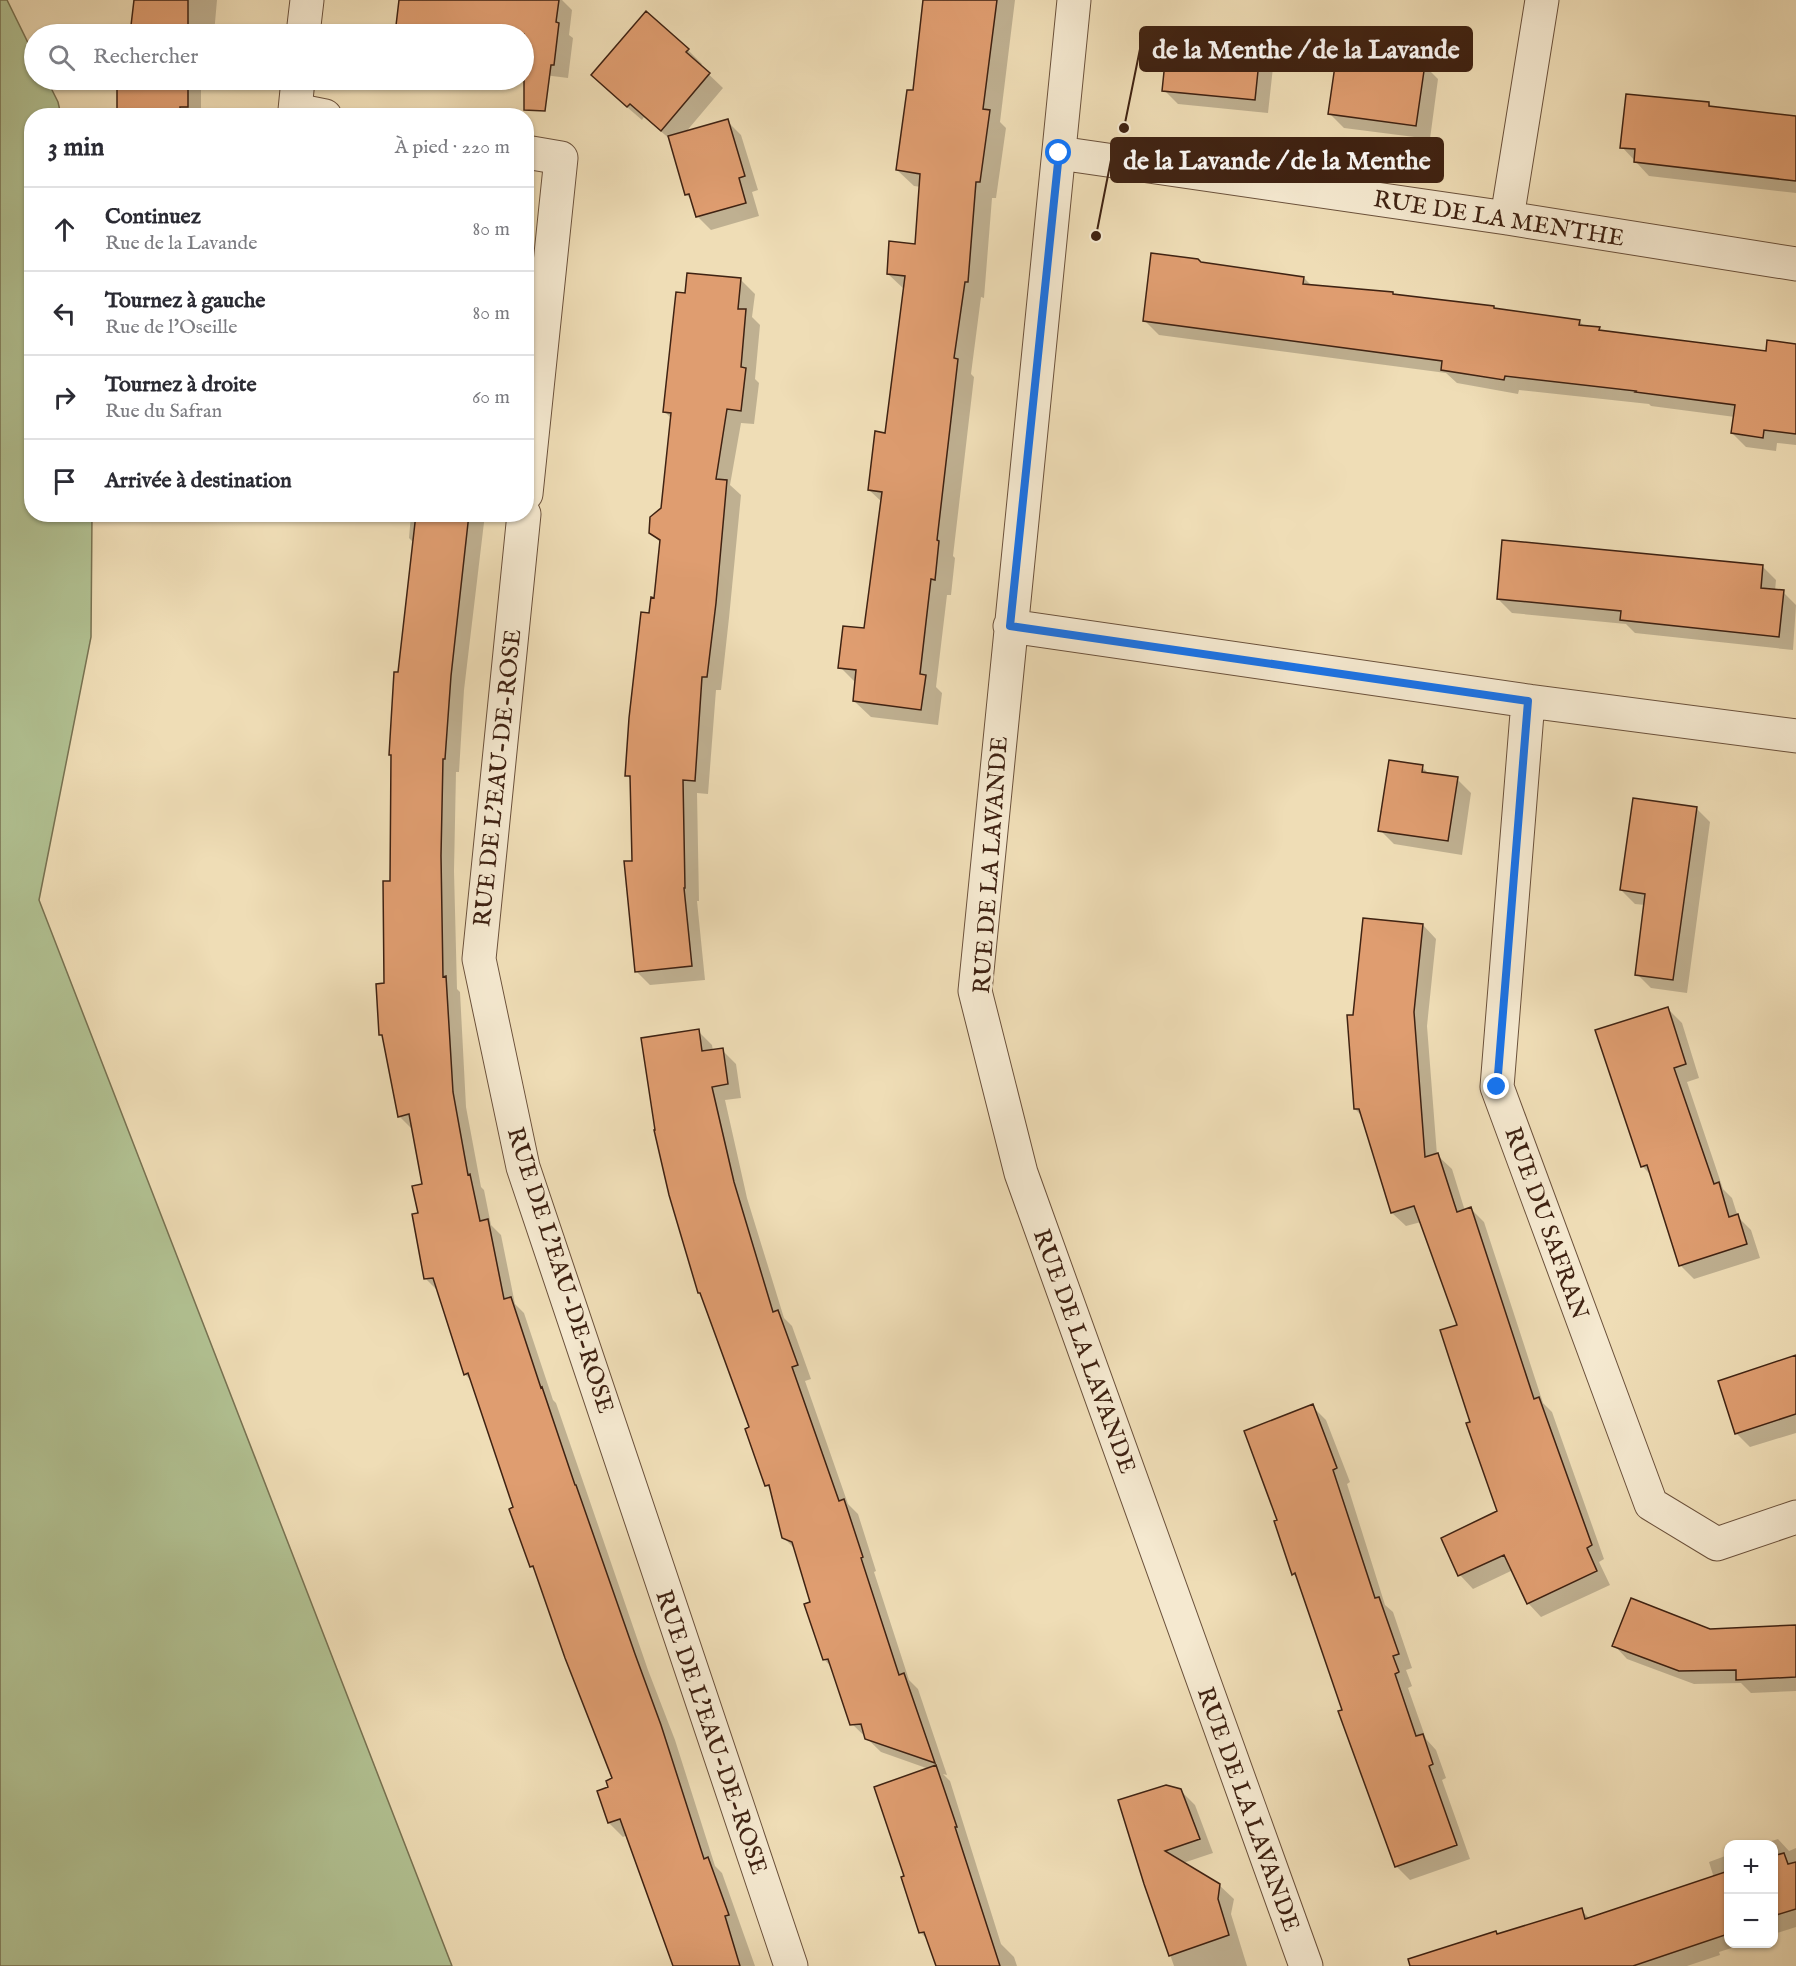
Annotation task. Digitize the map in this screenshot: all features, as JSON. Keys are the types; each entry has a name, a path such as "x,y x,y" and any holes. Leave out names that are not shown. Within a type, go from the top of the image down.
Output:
{"street":[{"path":"304,24 307,0"},
{"name":"RUE DE LA LAVANDE","path":"1074,0 975,991 1021,1173 1306,1966"},
{"path":"1507,218 1542,0"},
{"path":"294,108 297,90"},
{"path":"534,153 561,158 534,417"},
{"name":"RUE DE LA MENTHE","path":"1059,153 1507,218 1796,264"},
{"name":"RUE DE L'EAU-DE-ROSE","path":"523,522 479,959 523,1167 791,1966"},
{"path":"1010,626 1528,701 1796,736"},
{"name":"RUE DU SAFRAN","path":"1528,701 1497,1087 1651,1504 1717,1544 1796,1517"}],"green space":[{"path":"0,0 7,0 24,35 24,90 52,90 59,108 24,108 24,522 92,522 91,637 39,900 452,1966 0,1966"}],"building":[{"path":"134,0 188,0 188,24 131,24"},
{"path":"399,0 559,0 554,65 551,65 545,111 524,108 524,90 534,90 534,24 396,24"},
{"path":"923,0 997,0 983,109 990,110 980,182 976,182 968,282 965,282 954,358 958,359 937,540 939,541 935,580 931,579 920,674 926,675 921,710 853,701 856,670 838,668 843,626 864,628 882,492 868,490 875,431 885,433 905,276 887,274 889,241 915,244 920,174 896,170 907,90 913,90"},
{"path":"646,11 689,49 686,52 710,73 661,131 630,104 627,107 591,75"},
{"path":"1168,33 1261,42 1255,100 1162,91"},
{"path":"1337,52 1425,64 1416,126 1328,114"},
{"path":"117,90 188,90 188,107 117,108"},
{"path":"1626,94 1709,102 1709,106 1796,116 1796,181 1634,162 1635,149 1620,148"},
{"path":"728,119 745,176 739,178 746,203 696,217 689,194 685,195 668,136"},
{"path":"1151,253 1304,277 1303,284 1393,292 1393,294 1494,306 1494,308 1580,320 1579,325 1600,327 1599,330 1766,351 1767,340 1796,344 1796,434 1764,430 1763,438 1731,433 1735,405 1505,376 1504,380 1441,370 1442,361 1143,321"},
{"path":"687,273 741,278 738,309 746,309 741,367 746,368 741,411 727,409 716,479 727,480 716,603 707,677 702,677 695,781 683,780 684,888 692,966 635,972 624,861 632,861 630,776 625,776 629,718 641,612 649,613 651,597 654,598 660,540 649,533 650,517 661,508 671,413 663,412 676,292 685,293"},
{"path":"415,522 468,522 451,676 445,759 443,759 441,856 443,977 446,976 453,1092 468,1175 470,1174 480,1221 488,1219 504,1299 511,1297 661,1725 704,1859 708,1857 729,1915 725,1916 740,1966 673,1966 620,1819 608,1823 597,1791 608,1787 606,1781 612,1778 565,1658 533,1566 530,1567 509,1509 513,1507 468,1373 464,1375 433,1278 424,1279 412,1214 418,1213 412,1186 422,1184 409,1114 398,1117 382,1035 379,1035 376,984 384,983 383,881 390,881 391,755 389,755 394,672 398,672"},
{"path":"1502,540 1763,565 1761,588 1784,590 1779,637 1620,620 1621,611 1497,599"},
{"path":"1389,760 1423,765 1422,772 1458,777 1448,841 1378,831"},
{"path":"1633,798 1697,807 1673,980 1635,975 1645,894 1620,890"},
{"path":"1363,918 1423,924 1414,1012 1425,1157 1438,1153 1457,1212 1471,1207 1534,1399 1539,1397 1592,1545 1587,1548 1597,1571 1527,1604 1504,1555 1458,1576 1441,1538 1497,1511 1466,1423 1470,1422 1440,1330 1457,1325 1414,1206 1391,1213 1359,1109 1354,1109 1347,1015 1353,1015"},
{"path":"1668,1007 1686,1064 1674,1068 1714,1184 1719,1182 1729,1217 1738,1214 1747,1244 1679,1266 1647,1165 1641,1167 1595,1030"},
{"path":"699,1029 702,1051 723,1048 728,1084 712,1087 734,1182 773,1312 778,1310 798,1365 792,1367 839,1501 844,1499 899,1675 904,1673 935,1763 865,1739 861,1724 850,1725 828,1659 823,1660 804,1604 810,1602 792,1542 782,1538 769,1485 765,1486 745,1429 749,1427 700,1293 698,1293 669,1195 654,1130 641,1038"},
{"path":"1796,1355 1796,1414 1735,1434 1718,1381"},
{"path":"1313,1404 1337,1468 1333,1470 1375,1598 1379,1597 1399,1654 1393,1656 1399,1672 1395,1674 1416,1736 1423,1734 1433,1764 1429,1766 1457,1845 1395,1867 1338,1711 1342,1710 1295,1573 1292,1575 1274,1521 1277,1520 1244,1431"},
{"path":"1631,1598 1710,1629 1796,1625 1796,1677 1736,1680 1736,1670 1679,1671 1612,1646"},
{"path":"936,1765 1000,1966 936,1966 924,1932 919,1933 901,1877 904,1876 874,1787"},
{"path":"1166,1785 1181,1789 1200,1839 1165,1851 1220,1884 1218,1899 1229,1935 1169,1956 1118,1800"},
{"path":"1784,1853 1788,1864 1796,1862 1796,1909 1778,1914 1778,1894 1778,1855"},
{"path":"1724,1872 1724,1935 1633,1966 1410,1966 1408,1959 1496,1931 1497,1934 1582,1908 1585,1919"}],"place":[{"name":"de la Menthe / de la Lavande","path":"1124,128"},
{"name":"de la Lavande / de la Menthe","path":"1096,236"}],"route":[{"path":"1059,153 1010,626 1528,701 1497,1087"}]}
